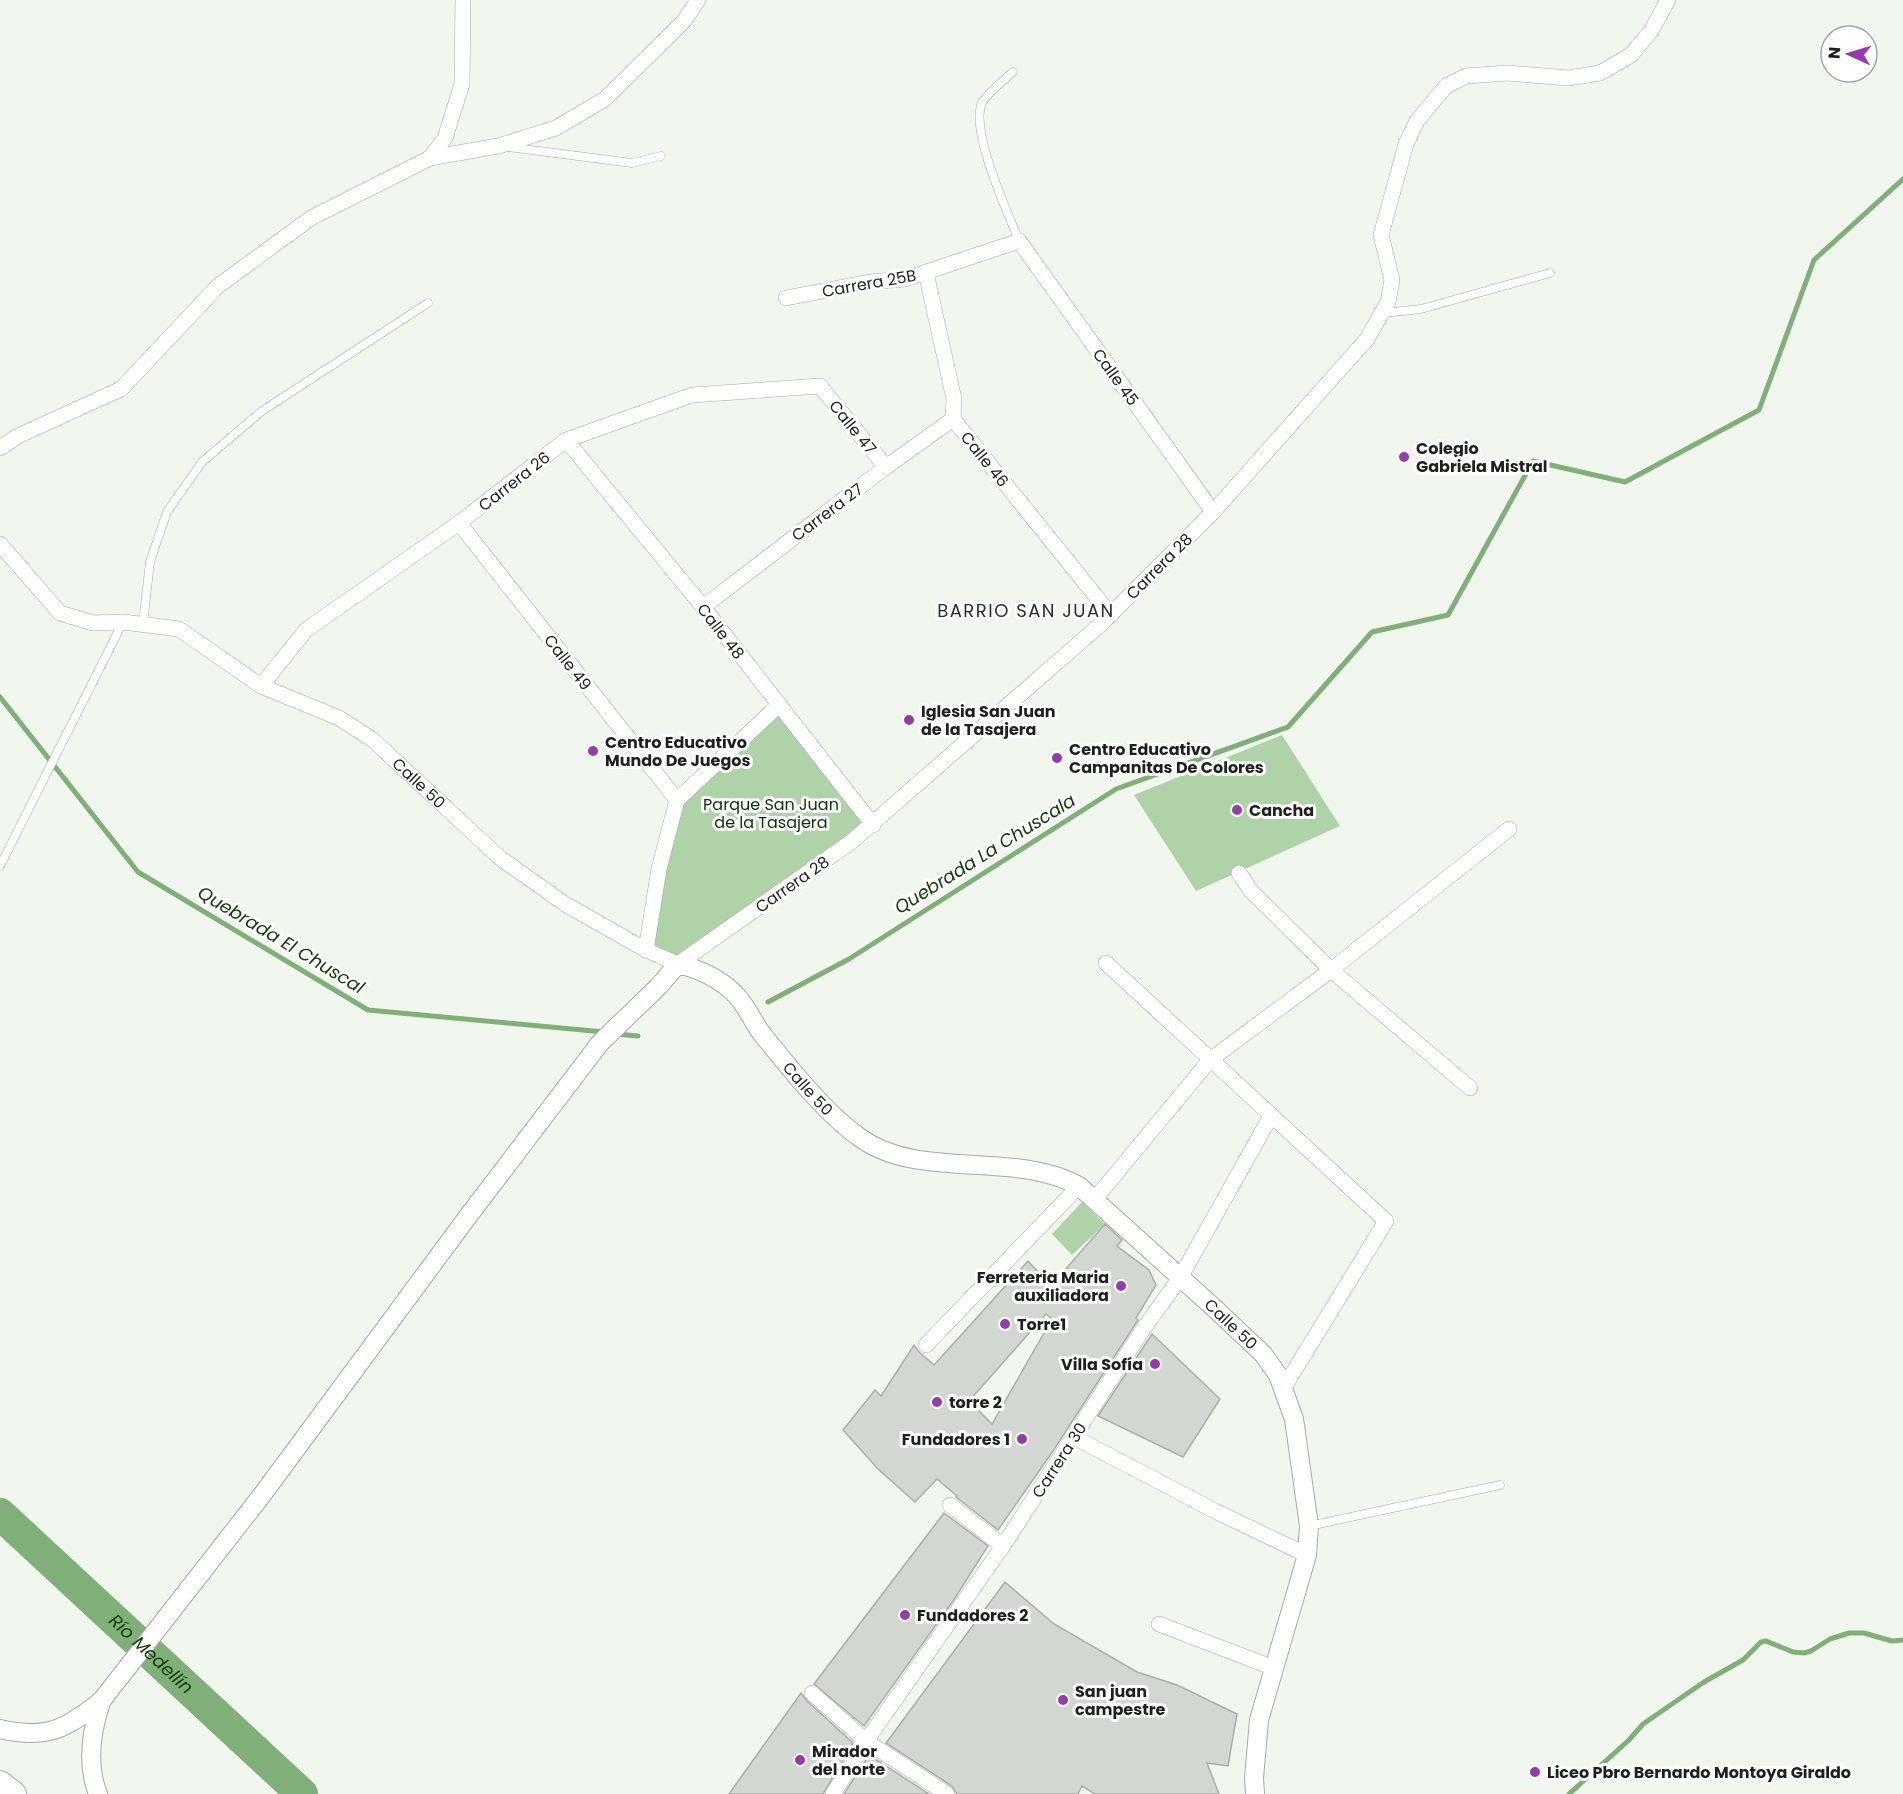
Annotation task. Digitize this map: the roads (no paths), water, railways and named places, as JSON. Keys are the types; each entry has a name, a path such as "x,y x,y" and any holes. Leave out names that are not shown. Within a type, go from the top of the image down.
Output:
{"highway":[{"path":"0,1783 14,1794"}],"street":[{"path":"430,158 445,138 462,84 463,0"},
{"path":"0,448 18,436 121,388 218,285 310,218 430,158 498,146 556,128 605,99 684,21 698,0"},
{"name":"Carrera 28","path":"678,964 873,825 1111,615 1214,512 1367,339 1388,302 1392,280 1382,235 1406,144 1417,121 1446,86 1466,76 1507,73 1569,78 1600,72 1631,55 1651,31 1668,0"},
{"name":"Carrera 25B","path":"786,298 870,282 905,279 1019,241"},
{"name":"Calle 45","path":"1019,241 1214,512"},
{"name":"Calle 46","path":"926,273 954,399 953,419 1111,615"},
{"name":"Carrera 26","path":"261,686 306,630 459,523 566,440 692,395 820,386"},
{"name":"Calle 47","path":"820,386 886,467"},
{"name":"Carrera 27","path":"703,607 886,467 953,419"},
{"name":"Calle 48","path":"566,440 703,607 873,825"},
{"name":"Calle 49","path":"459,523 677,800"},
{"name":"Calle 50","path":"0,544 60,613 93,623 123,622 179,629 261,686 339,718 373,740 500,858 565,904 646,950 678,964 701,970 736,995 762,1033 819,1101 858,1137 881,1150 916,1159 1022,1169 1065,1179 1079,1186 1263,1354 1278,1375 1294,1419 1309,1526 1307,1556 1259,1720 1254,1778 1255,1794"},
{"path":"646,950 659,869 677,800 779,705"},
{"path":"1094,1200 1210,1060 1331,970 1509,829"},
{"path":"1239,873 1251,891 1331,970 1470,1088"},
{"path":"1106,963 1386,1221 1283,1389"},
{"path":"0,1730 18,1734 40,1734 58,1729 78,1720 102,1700 262,1494 600,1043 659,986 678,964"},
{"name":"Carrera 30","path":"833,1794 866,1741 1003,1546 1144,1328 1179,1278 1271,1116"},
{"path":"926,1345 1079,1186"},
{"path":"1074,1437 1307,1556"},
{"path":"950,1504 1003,1546"},
{"path":"1159,1624 1274,1668"},
{"path":"812,1693 866,1741 947,1794"},
{"path":"98,1794 91,1761 93,1725 102,1700"}],"lane":[{"path":"1013,72 981,103 978,124 982,142 1019,241"},
{"path":"498,146 632,163 661,156"},
{"path":"1381,313 1421,309 1550,273"},
{"path":"143,624 150,562 167,512 202,462 262,411 428,303"},
{"path":"0,866 123,622"},
{"path":"1309,1526 1500,1485"}],"waterway":[{"name":"Quebrada La Chuscala","path":"768,1002 849,959 1116,789 1288,727 1372,632 1448,615 1533,461 1625,482 1759,410 1814,260 1903,179"},
{"name":"Quebrada El Chuscal","path":"0,697 138,872 368,1010 604,1032"},
{"name":"Quebrada El Chuscal","path":"616,1034 638,1036"},
{"name":"Río Medellín","path":"0,1514 302,1794"},
{"path":"1569,1794 1629,1740 1643,1724 1704,1682 1743,1660 1761,1642 1766,1641 1793,1652 1804,1653 1830,1639 1849,1633 1864,1633 1892,1641 1903,1640"}],"place":[{"name":"Colegio Gabriela Mistral","path":"1404,457"},
{"name":"Iglesia San Juan de la Tasajera","path":"909,720"},
{"name":"Centro Educativo Mundo De Juegos","path":"593,751"},
{"name":"Centro Educativo Campanitas De Colores","path":"1057,758"},
{"name":"Cancha","path":"1237,810"},
{"name":"Ferreteria Maria auxiliadora","path":"1121,1286"},
{"name":"Torre1","path":"1005,1324"},
{"name":"Villa Sofía","path":"1155,1364"},
{"name":"torre 2","path":"937,1402"},
{"name":"Fundadores 1","path":"1022,1439"},
{"name":"Fundadores 2","path":"905,1615"},
{"name":"San juan campestre","path":"1063,1700"},
{"name":"Mirador del norte","path":"800,1760"},
{"name":"Liceo Pbro Bernardo Montoya Giraldo","path":"1535,1772"}],"district":[{"name":"BARRIO SAN JUAN","path":"1026,611"}],"park label":[{"name":"Parque San Juan de la Tasajera","path":"771,813"}]}
